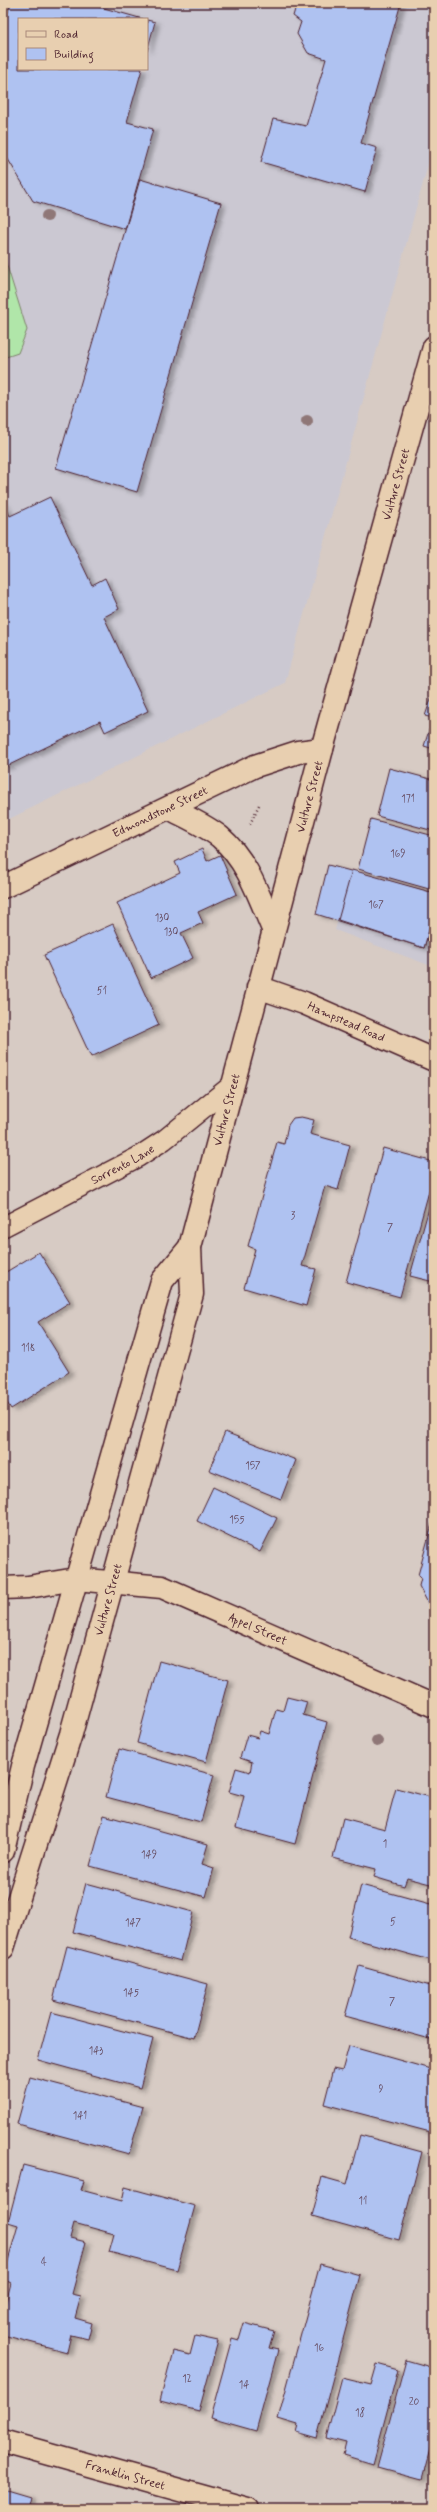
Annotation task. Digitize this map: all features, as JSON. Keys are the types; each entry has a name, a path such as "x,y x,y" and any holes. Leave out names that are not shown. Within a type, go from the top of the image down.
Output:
{"main road":[{"name":"Vulture Street","path":"3,1948 71,1734 192,1294 190,1247 273,929 434,347"},
{"name":"Edmondstone Street","path":"3,887 255,766 298,752 322,749"},
{"path":"169,808 205,826 219,836 237,854 248,871 273,929"},
{"name":"Hampstead Road","path":"258,987 304,1003 434,1060"},
{"name":"Vulture Street","path":"3,1851 23,1766 162,1281 190,1247"},
{"name":"Appel Street","path":"3,1588 28,1587 76,1579 162,1587 434,1706"},
{"name":"Franklin Street","path":"3,2441 248,2509"}],"lane":[{"name":"Sorrento Lane","path":"3,1226 138,1156 164,1140 232,1085"}],"path":[{"path":"249,828 260,803"}],"shaded area":[{"path":"3,3 434,3 434,143 285,683 3,822"},
{"path":"352,870 434,893 434,967 335,930"}],"green space":[{"path":"3,253 27,330 18,353 3,358"}],"building":[{"path":"10,3 86,3 139,18 18,18 18,70 142,70 127,122 153,129 125,229 33,201 3,151 3,32"},
{"path":"297,3 401,3 361,143 377,148 365,192 261,162 273,119 306,126 326,59 308,53 297,34 301,22 293,16"},
{"path":"148,20 155,22 148,47"},
{"path":"140,179 221,203 137,492 56,468"},
{"path":"50,497 92,585 105,578 119,609 104,617 148,711 105,732 100,721 3,768 3,502 10,516"},
{"path":"434,690 434,749 424,746 433,718 425,716"},
{"path":"389,768 434,780 434,831 377,816"},
{"path":"371,819 434,836 434,871 429,889 358,869"},
{"path":"202,849 207,861 220,855 237,894 198,912 203,923 181,933 193,958 151,978 117,903 180,873 175,862"},
{"path":"328,865 434,893 434,920 432,919 424,948 316,914"},
{"path":"352,870 434,893 434,920 432,919 424,948 338,920"},
{"path":"113,924 159,1025 91,1057 44,955"},
{"path":"301,1117 314,1120 310,1134 350,1145 338,1190 325,1186 302,1266 316,1269 306,1306 244,1288 255,1249 248,1246 277,1142 284,1144 288,1125 293,1118"},
{"path":"383,1148 434,1162 434,1173 400,1297 346,1282"},
{"path":"434,1190 434,1282 410,1276"},
{"path":"39,1252 70,1302 38,1322 69,1372 11,1409 3,1396 3,1268 6,1272"},
{"path":"225,1432 296,1460 281,1499 209,1470"},
{"path":"213,1487 277,1518 260,1552 197,1521"},
{"path":"434,1517 434,1607 429,1605 419,1586 421,1578 418,1575"},
{"path":"159,1661 228,1680 206,1762 137,1743"},
{"path":"287,1697 307,1702 303,1715 327,1722 295,1844 236,1828 244,1796 229,1792 236,1768 250,1772 252,1762 240,1758 247,1735 258,1738 260,1731 269,1734 276,1709 283,1711"},
{"path":"119,1749 214,1775 201,1822 106,1797"},
{"path":"396,1788 434,1798 434,1885 407,1878 404,1886 374,1877 376,1869 333,1858 343,1818 385,1829"},
{"path":"104,1815 208,1844 202,1864 214,1868 206,1897 90,1866"},
{"path":"86,1883 193,1912 181,1961 73,1932"},
{"path":"361,1885 434,1905 434,1961 348,1937"},
{"path":"67,1946 208,1984 194,2038 53,2000"},
{"path":"359,1966 434,1987 434,2040 345,2016"},
{"path":"51,2012 153,2039 140,2088 38,2060"},
{"path":"349,2046 434,2070 434,2133 324,2104 333,2069 342,2071"},
{"path":"30,2077 143,2107 129,2154 17,2124"},
{"path":"360,2135 422,2152 399,2240 312,2216 322,2177 347,2184"},
{"path":"23,2165 84,2181 81,2190 122,2201 125,2187 195,2206 177,2270 109,2252 114,2234 74,2223 70,2238 86,2242 72,2294 81,2296 75,2318 92,2323 88,2339 71,2335 67,2352 3,2335 3,2314 11,2283 3,2279 18,2225 8,2222"},
{"path":"320,2264 360,2275 317,2438 296,2432 298,2425 278,2419"},
{"path":"244,2323 274,2331 269,2348 278,2350 256,2431 210,2418 232,2338 239,2340"},
{"path":"195,2336 218,2341 199,2411 160,2401 173,2351 190,2355"},
{"path":"406,2360 434,2368 434,2434 422,2479 377,2467"},
{"path":"377,2364 398,2370 373,2464 343,2455 346,2443 326,2438 342,2378 371,2385"},
{"path":"3,2489 30,2497 27,2509 3,2509"}]}
